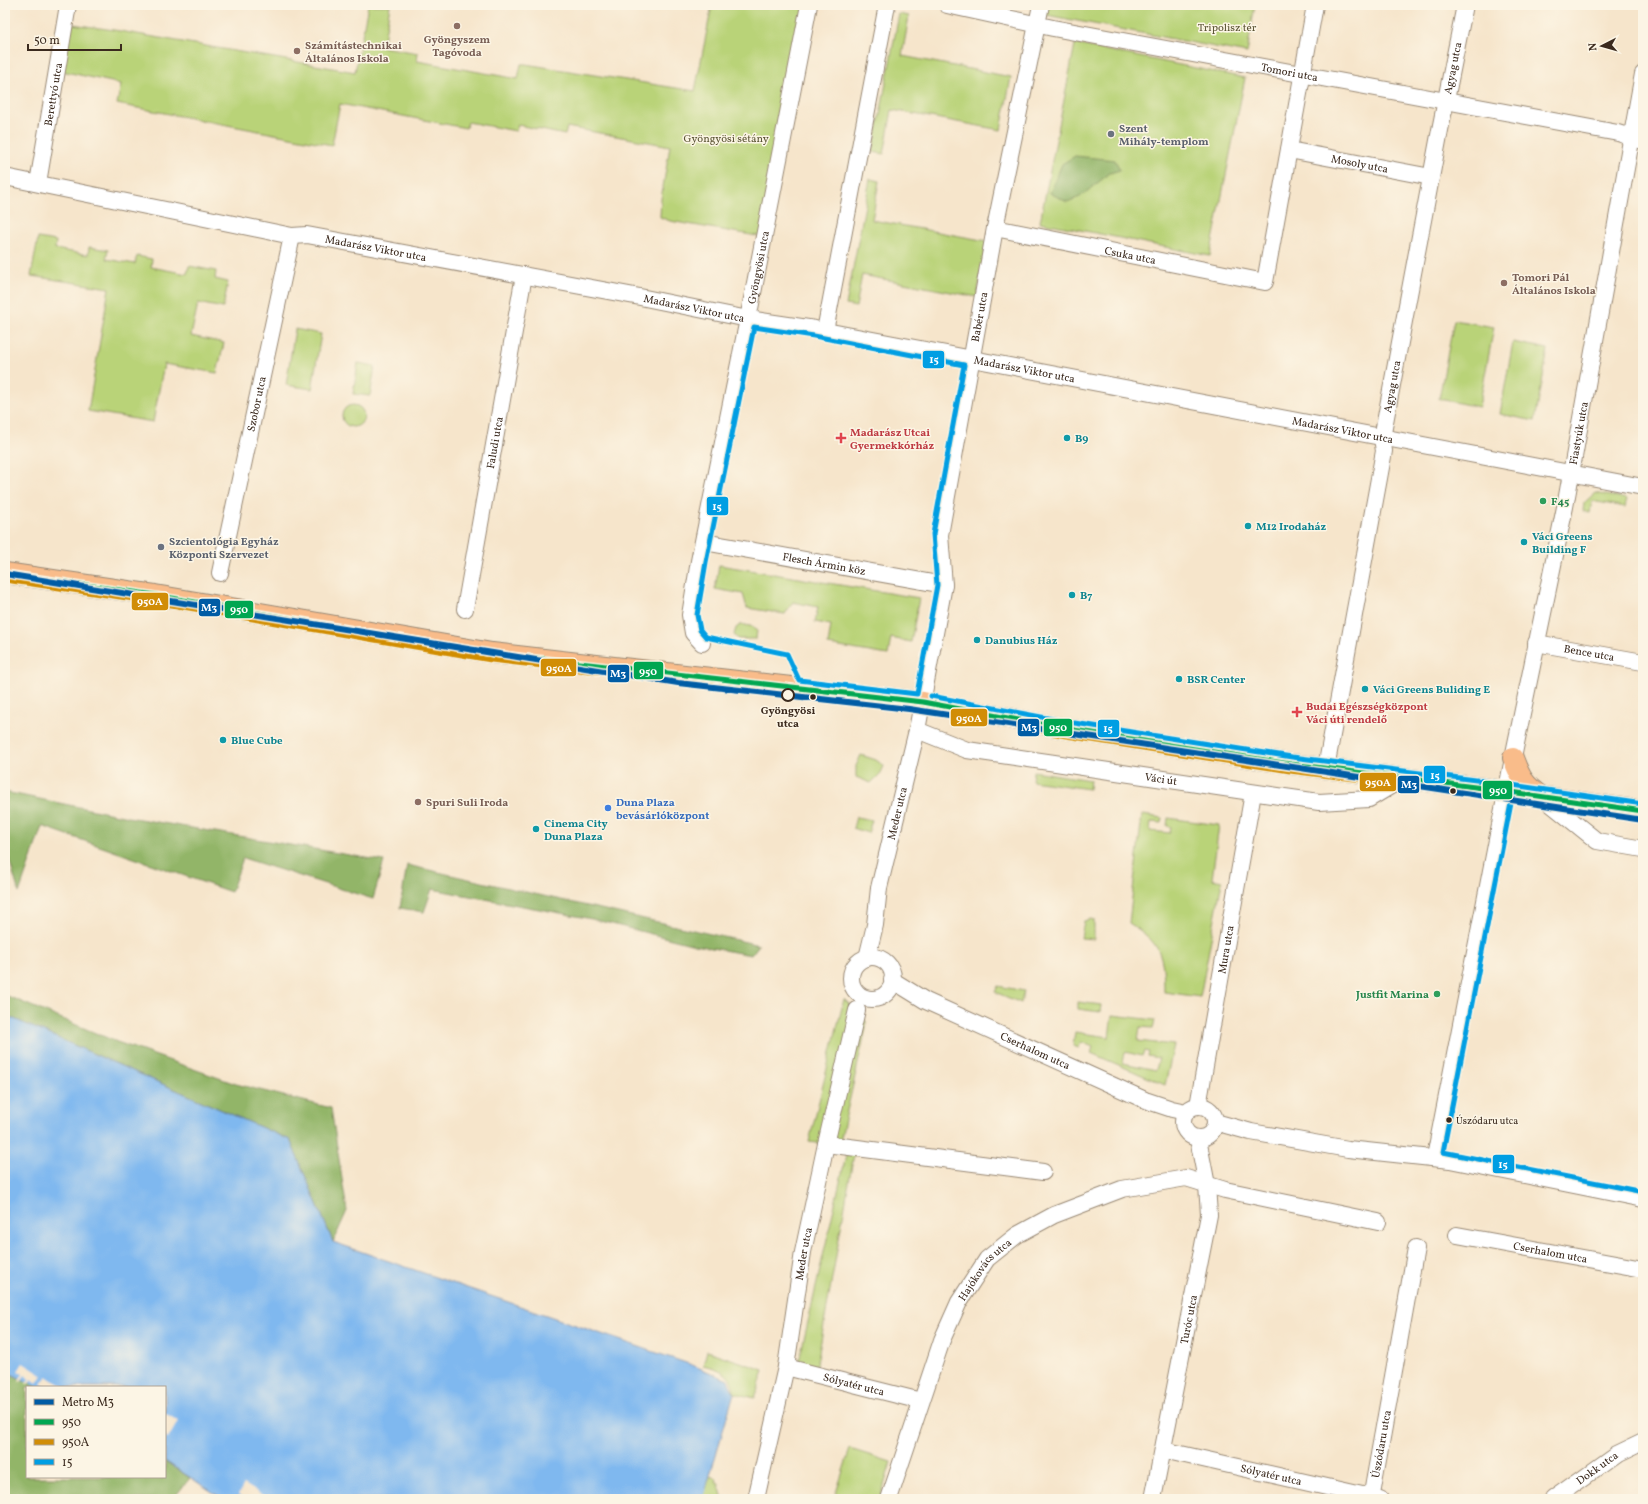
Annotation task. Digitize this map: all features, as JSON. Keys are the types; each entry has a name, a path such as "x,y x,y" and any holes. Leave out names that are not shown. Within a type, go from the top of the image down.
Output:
{"main road":[{"path":"5,573 155,595 492,653 923,702 1067,729 1326,768 1643,811"},
{"path":"1513,758 1519,775 1527,787 1541,796"}],"street":[{"name":"Berettyó utca","path":"38,184 68,5"},
{"name":"Gyöngyösi utca","path":"702,643 693,632 690,615 809,5"},
{"path":"825,331 887,5"},
{"name":"Tomori utca","path":"947,5 1038,25 1446,100 1618,133 1637,139"},
{"name":"Babér utca","path":"923,702 944,584 940,535 995,228 1042,5"},
{"path":"1289,150 1315,5"},
{"name":"Agyag utca","path":"1326,768 1384,451 1382,438 1431,177 1466,5"},
{"name":"Fiastyúk utca","path":"1435,1158 1506,792 1565,507 1570,474 1637,139 1643,74"},
{"name":"Csuka utca","path":"995,228 1265,282 1289,150"},
{"name":"Mosoly utca","path":"1289,150 1431,177"},
{"name":"Madarász Viktor utca","path":"5,177 292,236 307,235 524,275 748,320 825,331 1593,479 1643,487"},
{"name":"Szobor utca","path":"220,572 292,236"},
{"name":"Faludi utca","path":"464,609 524,275"},
{"path":"1565,507 1575,491 1593,479"},
{"name":"Flesch Ármin köz","path":"704,542 944,584"},
{"name":"Bence utca","path":"1536,643 1643,662"},
{"name":"Meder utca","path":"872,958 879,888 916,738 923,702"},
{"name":"Váci út","path":"916,738 967,750 1319,802 1369,799 1404,778"},
{"name":"Mura utca","path":"1189,1113 1253,793"},
{"path":"1541,796 1597,841 1643,849"},
{"path":"872,958 887,964 892,974 890,986 883,995 872,999 860,995 856,991 851,979 855,966 872,958"},
{"name":"Cserhalom utca","path":"890,986 1145,1100 1189,1113 1208,1108 1214,1117 1208,1131"},
{"name":"Meder utca","path":"756,1499 786,1367 803,1252 857,1010"},
{"path":"1189,1113 1185,1132 1250,1132 1348,1149 1435,1158 1643,1199"},
{"name":"Turóc utca","path":"1153,1499 1209,1215 1207,1186 1208,1131"},
{"path":"826,1144 1043,1172"},
{"name":"Hajókovács utca","path":"889,1499 942,1340 959,1302 987,1260 1002,1246 1044,1220 1122,1188 1186,1178 1207,1186"},
{"path":"1207,1186 1378,1222"},
{"name":"Cserhalom utca","path":"1457,1235 1643,1270"},
{"name":"Úszódaru utca","path":"1374,1498 1416,1248"},
{"name":"Sólyatér utca","path":"786,1367 921,1401"},
{"name":"Dokk utca","path":"1553,1499 1616,1454 1643,1441"},
{"name":"Sólyatér utca","path":"1163,1450 1374,1498"}],"green space":[{"name":"Gyöngyösi sétány","path":"368,5 390,5 383,47 418,53 417,61 518,79 521,64 525,64 695,91 712,5 809,5 763,237 670,221 660,217 661,199 670,146 567,127 565,135 518,125 516,131 468,122 466,128 340,104 332,145 117,104 121,84 57,70 65,23 114,30 355,72"},
{"name":"Tripolisz tér","path":"1048,5 1255,5 1247,53 1046,15"},
{"path":"899,14 909,16 902,56 1011,77 1001,130 892,110 884,154 873,152"},
{"path":"1075,44 1245,78 1210,256 1040,222"},
{"path":"1075,156 1115,160 1120,170 1110,173 1080,197 1067,202 1050,193 1062,164"},
{"path":"870,179 879,181 872,220 987,241 977,297 862,275 856,307 846,305"},
{"path":"38,238 56,241 55,249 88,255 89,247 108,250 106,259 135,264 137,256 152,259 151,267 187,274 189,266 216,271 215,279 228,282 223,308 198,303 191,336 224,343 217,373 164,364 153,422 88,411 109,288 31,276"},
{"path":"1454,320 1494,327 1479,407 1439,399"},
{"path":"295,329 321,334 312,389 286,385"},
{"path":"1513,342 1548,349 1535,421 1500,414"},
{"path":"358,363 375,366 370,396 353,394"},
{"path":"353,405 361,408 364,416 361,424 353,427 345,424 342,416 345,408"},
{"path":"1595,493 1627,499 1625,507 1592,501 1590,513 1583,511 1584,503"},
{"path":"719,565 919,598 911,642 891,638 888,655 828,645 831,625 815,622 818,607 793,602 785,614 747,608 743,594 715,589"},
{"path":"741,624 754,627 757,630 756,639 738,639 734,635 736,628"},
{"path":"861,755 876,760 884,766 881,773 871,783 856,777 856,766"},
{"path":"1033,771 1090,780 1089,789 1032,781"},
{"path":"5,792 128,817 384,861 373,899 243,858 231,892 42,826 19,893 5,845"},
{"path":"1142,815 1162,818 1161,823 1151,822 1150,831 1170,833 1171,827 1167,826 1168,818 1219,825 1212,879 1222,881 1200,997 1164,992 1163,968 1158,951 1148,937 1129,923"},
{"path":"856,817 872,820 868,833 853,828"},
{"path":"407,865 759,945 751,955 695,945 592,919 432,889 424,912 400,908"},
{"path":"1091,919 1094,920 1094,939 1081,938 1084,921"},
{"path":"998,986 1024,991 1021,1003 995,992"},
{"path":"5,995 117,1042 236,1084 331,1108 347,1211 333,1242 290,1140 5,1015"},
{"path":"844,999 866,1021 866,1028 839,1146 809,1142"},
{"path":"1078,1002 1101,1005 1100,1012 1078,1009"},
{"path":"1112,1015 1155,1020 1153,1028 1140,1027 1138,1041 1174,1045 1165,1085 1091,1053 1093,1047 1081,1042 1079,1048 1073,1046 1075,1032 1109,1037","holes":["1144,1051 1149,1052 1148,1056 1159,1058 1156,1070 1123,1063 1125,1052 1142,1056"]},
{"path":"848,1147 855,1148 815,1375 797,1370"},
{"path":"707,1351 764,1370 755,1398 734,1393 733,1386 728,1376 720,1370 703,1365"},
{"path":"5,1371 36,1386 26,1386 26,1478 166,1478 166,1462 190,1478 173,1499 5,1499"},
{"path":"850,1449 891,1462 880,1499 834,1499"},
{"path":"708,1476 717,1478 716,1482 718,1482 723,1499 703,1499"}],"water":[{"path":"5,1015 290,1140 333,1242 692,1365 728,1380 734,1393 703,1499 223,1499 166,1462 166,1386 36,1386 5,1371"}],"pier":[{"path":"23,1363 42,1375 37,1383 32,1379 28,1384 26,1384 29,1379 25,1375 21,1381 19,1380 23,1374 18,1371"},
{"path":"47,1376 62,1386 44,1386 41,1384"},
{"path":"166,1414 178,1421 168,1439 166,1438"},
{"path":"244,1484 269,1499 244,1499 238,1495"}],"metro line":[{"name":"M3","path":"5,574 678,683 909,709 1643,820"}],"transit line":[{"name":"15","path":"754,327 814,336 964,365 933,534 937,585 917,694 799,680 787,654 706,637 700,630 697,615 706,562 754,327"},
{"name":"950","path":"5,573 155,595 492,653 923,702 1067,729 1291,764 1483,788 1643,811"},
{"name":"950A","path":"5,580 154,602 491,660 922,709 1066,736 1290,771 1482,795 1642,818"},
{"name":"15","path":"931,696 1068,722 1292,757 1484,781 1643,804"},
{"name":"15","path":"1513,793 1443,1152 1643,1192"}],"place":[{"name":"Gyöngyszem Tagóvoda","path":"457,26"},
{"name":"Számítástechnikai Általános Iskola","path":"297,51"},
{"name":"Szent Mihály-templom","path":"1111,134"},
{"name":"Tomori Pál Általános Iskola","path":"1504,283"},
{"name":"Madarász Utcai Gyermekkórház","path":"841,438"},
{"name":"B9","path":"1067,438"},
{"name":"F45","path":"1543,501"},
{"name":"M12 Irodaház","path":"1248,526"},
{"name":"Váci Greens Building F","path":"1524,542"},
{"name":"Szcientológia Egyház Központi Szervezet","path":"161,547"},
{"name":"B7","path":"1072,595"},
{"name":"Danubius Ház","path":"977,640"},
{"name":"BSR Center","path":"1179,679"},
{"name":"Váci Greens Buliding E","path":"1365,689"},
{"name":"Gyöngyösi utca","path":"788,695"},
{"name":"Budai Egészségközpont Váci úti rendelő","path":"1297,712"},
{"name":"Blue Cube","path":"223,740"},
{"name":"Spuri Suli Iroda","path":"418,802"},
{"name":"Duna Plaza bevásárlóközpont","path":"608,808"},
{"name":"Cinema City Duna Plaza","path":"536,829"},
{"name":"Justfit Marina","path":"1437,994"},
{"name":"Úszódaru utca","path":"1449,1120"}]}
